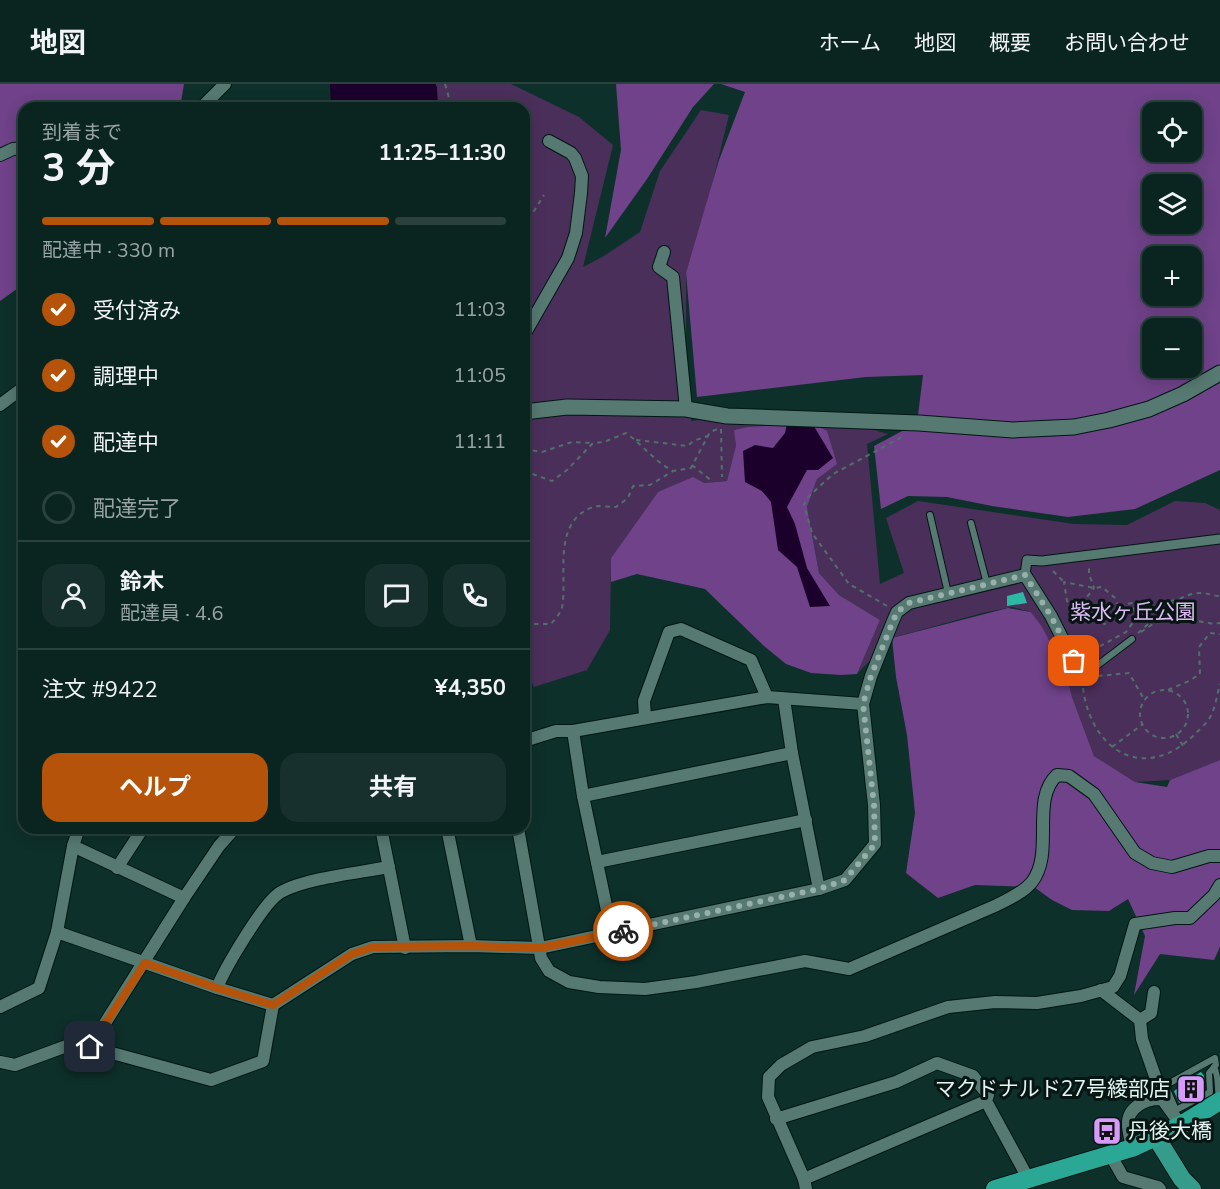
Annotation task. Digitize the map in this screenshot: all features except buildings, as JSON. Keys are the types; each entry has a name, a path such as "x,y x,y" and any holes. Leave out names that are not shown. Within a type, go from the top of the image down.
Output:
{"highway":[{"path":"995,1189 1132,1148 1181,1125 1220,1101"}],"main road":[{"path":"1156,1137 1182,1179 1192,1189"}],"street":[{"path":"207,102 225,84"},
{"path":"530,324 568,258 576,233 581,193 582,176 575,158 571,153 549,141"},
{"path":"0,155 18,149"},
{"path":"664,252 659,267 673,277 686,409"},
{"path":"530,411 567,407 686,409 724,423 919,423 1013,430 1083,425 1149,409 1183,394 1220,373"},
{"path":"0,405 18,392"},
{"path":"1082,677 1051,616 1025,575 1027,560 1042,561 1220,539"},
{"path":"0,1062 15,1065 72,1044 211,1080 263,1061 273,1005 352,954 373,947 540,948 819,889 845,880 875,844 874,805 863,704 871,676 897,612 909,603 1025,575"},
{"path":"645,717 644,701 669,632 681,629 751,660 767,697"},
{"path":"530,739 556,731 767,697 863,704"},
{"path":"784,699 792,753 819,889"},
{"path":"573,730 583,796 612,934"},
{"path":"583,796 792,753"},
{"path":"519,834 541,958 549,971 569,982 599,987 645,989 696,982 805,961 849,969 997,905 1016,895 1032,882 1040,867 1048,783 1057,775 1069,776 1094,794 1135,853 1152,863 1172,867 1209,856 1220,856"},
{"path":"597,862 806,820"},
{"path":"0,1007 39,988 57,932 77,834"},
{"path":"117,868 139,834"},
{"path":"90,1047 184,898 230,834"},
{"path":"382,834 405,948"},
{"path":"448,834 471,946"},
{"path":"73,846 184,898"},
{"path":"217,988 222,975 266,907 278,894 297,885 389,867"},
{"path":"776,1119 896,1082 937,1063 973,1076 988,1095 986,1101 805,1184 776,1119 768,1097 769,1077 781,1065 812,1047 865,1036 948,1007 994,1002 1037,1003 1113,987 1120,976 1135,924 1190,918 1214,895 1220,885"},
{"path":"57,932 217,988 273,1005"},
{"path":"1101,990 1140,1020 1142,1039 1160,1095 1181,1125"},
{"path":"1140,1020 1151,1013 1154,992"},
{"path":"1132,1148 1127,1122 1135,1108 1160,1095"},
{"path":"986,1101 1029,1180"},
{"path":"1111,1156 1123,1177 1158,1186 1160,1189"}],"lane":[{"path":"930,515 948,594"},
{"path":"971,523 987,585"},
{"path":"1082,677 1132,639"},
{"path":"1215,1067 1209,1073 1210,1092 1176,1110 1160,1095 1177,1078 1215,1058 1217,1093 1220,1101"}],"path":[{"path":"445,84 450,102"},
{"path":"530,218 544,195"},
{"path":"534,624 551,624 561,611 563,552 568,531 578,516 594,506 616,507 628,498 633,486 650,485 673,471 691,468 710,432 724,423"},
{"path":"722,477 724,423"},
{"path":"897,612 849,584 812,533 804,506 807,498 833,474 911,433 919,423"},
{"path":"530,450 542,452 572,442 604,442 626,433 641,443 652,457 673,471"},
{"path":"635,440 688,446 693,441 708,436"},
{"path":"530,473 552,481 567,470 593,443"},
{"path":"692,465 713,482"},
{"path":"1090,555 1089,574 1094,588"},
{"path":"1118,606 1102,587 1094,588 1064,582 1067,601 1087,617 1105,624 1118,606 1132,603 1137,617"},
{"path":"1085,614 1080,606 1094,588"},
{"path":"1074,661 1126,632 1137,617 1181,596 1204,593 1220,596"},
{"path":"1132,639 1181,596"},
{"path":"1132,639 1162,618 1171,616 1214,624 1220,623"},
{"path":"1168,690 1182,698 1188,713 1184,728 1176,735 1162,737 1155,735 1143,724 1141,708 1144,701 1155,692 1168,690 1200,674 1199,647 1210,633 1220,634"},
{"path":"1144,701 1129,673 1082,677 1086,708 1101,735 1115,750 1140,760 1158,758 1184,746 1210,718 1220,684"},
{"path":"1112,747 1143,724"},
{"path":"1176,735 1184,746"}],"green space":[{"name":"紫水ヶ丘公園","path":"436,84 511,84 579,117 613,145 583,267 640,232 660,171 701,110 729,115 701,230 686,273 686,350 691,421 824,416 888,434 867,444 880,584 904,573 886,518 918,501 1074,524 1127,525 1175,501 1205,503 1220,510 1220,760 1170,780 1135,782 1094,756 1072,697 1066,672 1042,628 1031,612 1012,607 892,638 857,674 880,620 839,595 819,573 807,507 817,479 735,429 736,445 727,481 658,492 611,558 610,630 587,670 534,687 530,678 530,102 438,102"}],"shaded area":[{"path":"0,84 184,84 181,102 18,102 18,288 0,301"},
{"path":"330,84 435,84 437,87 438,102 331,102"},
{"path":"616,84 714,84 693,107 647,179 605,238 621,150"},
{"path":"721,84 1220,84 1220,470 1135,509 1068,517 947,497 908,496 881,509 874,446 917,423 923,375 866,377 697,397 686,273 719,160 745,92"},
{"path":"812,423 827,431 837,464 817,479 807,507 819,573 839,595 880,620 857,674 811,673 786,664 705,589 637,574 611,582 611,558 658,492 693,477 704,483 727,481 736,445 734,430"},
{"path":"812,423 833,458 818,470 807,470 787,507 795,524 807,568 830,606 810,607 797,567 778,550 771,502 762,491 745,482 743,451 755,445 773,448 785,433 787,424"},
{"path":"1008,608 1031,612 1042,627 1066,672 1072,697 1094,756 1135,782 1167,787 1170,780 1220,760 1220,947 1214,960 1160,954 1134,995 1145,936 1128,899 1109,911 1072,910 1052,900 1034,887 975,885 938,898 906,873 915,813 907,735 896,677 892,638"}],"way so far":[{"path":"623,931 819,889 845,880 862,862 875,844 874,805 863,704 871,676 897,612 909,603 1025,575 1051,616 1074,661"}],"place":[{"name":"マクドナルド27号綾部店","path":"1191,1089"},
{"name":"丹後大橋","path":"1107,1131"}],"route":[{"path":"90,1047 145,963 273,1005 352,954 373,947 540,948 623,931"}]}
